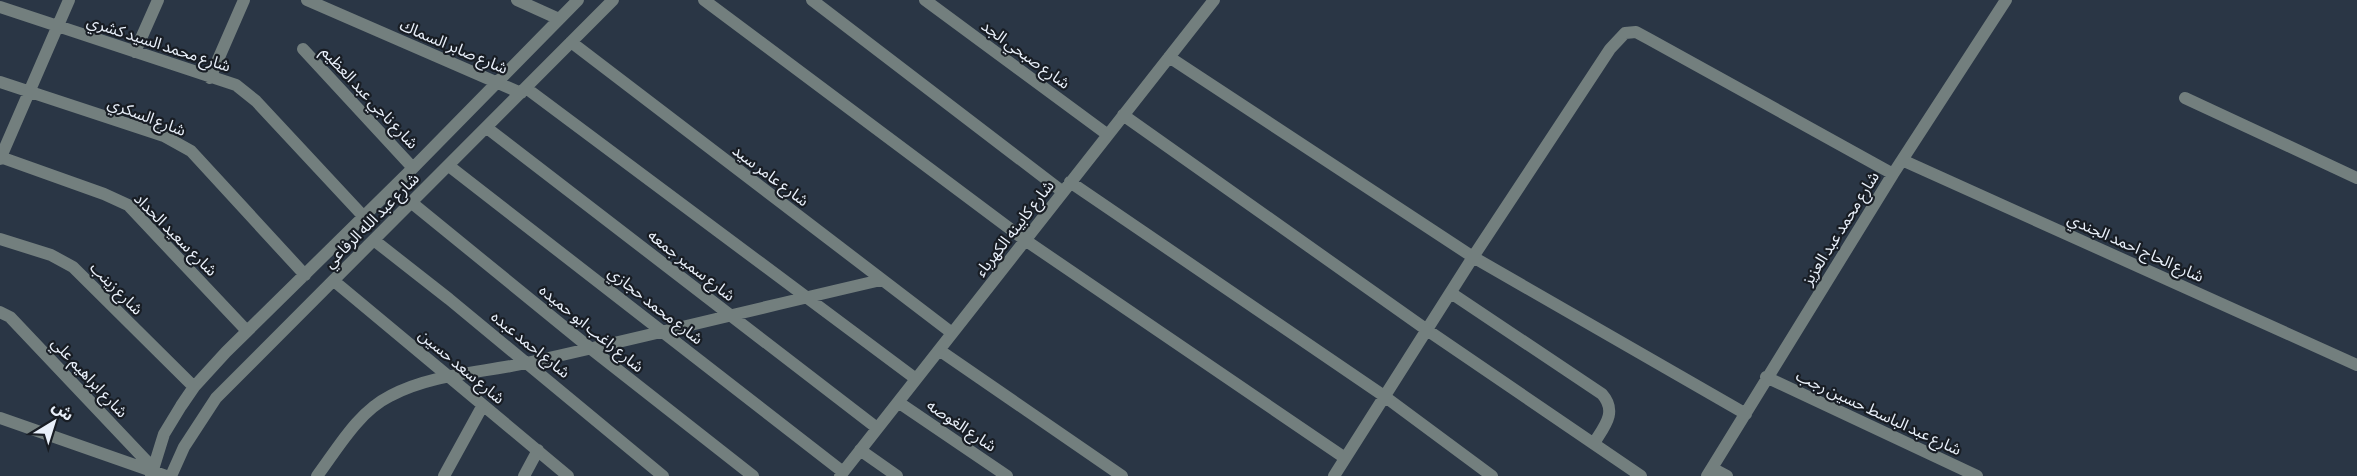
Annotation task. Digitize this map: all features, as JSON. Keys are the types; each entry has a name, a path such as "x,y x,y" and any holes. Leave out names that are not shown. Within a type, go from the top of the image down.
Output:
{"street":[{"path":"0,158 69,0"},
{"path":"135,52 158,0"},
{"path":"210,78 243,0"},
{"name":"شارع صابر السماك","path":"307,0 496,82 523,90 916,379"},
{"path":"517,0 559,19"},
{"name":"شارع عبد الله الرفاعي","path":"152,472 164,434 194,387 247,331 413,168 578,0"},
{"name":"شارع عبد الله الرفاعي","path":"171,476 184,447 216,398 613,0"},
{"path":"704,0 1025,240 1345,458"},
{"path":"812,0 1067,187 1384,396 1492,476"},
{"name":"شارع صبحي الجد","path":"925,0 1108,135"},
{"name":"شارع كابينه الكهرباء","path":"841,474 1214,0"},
{"name":"شارع محمد عبد العزيز","path":"1709,472 1893,174 2006,0"},
{"name":"شارع محمد السيد كشري","path":"0,7 236,85 256,101 364,217"},
{"path":"1334,476 1473,257 1610,49 1625,33 1635,32 1893,174"},
{"name":"شارع عامر سيد","path":"571,42 952,333"},
{"name":"شارع ناجي عبد العظيم","path":"303,49 413,168"},
{"path":"1169,57 1473,257 1746,414"},
{"name":"شارع السكري","path":"0,82 164,136 192,151 305,275"},
{"path":"2185,98 2357,178"},
{"path":"1123,115 1427,330 1641,476"},
{"name":"شارع سمير جمعه","path":"487,128 877,428"},
{"name":"شارع سعيد الحداد","path":"0,158 104,194 128,205 247,331"},
{"name":"شارع الحاج احمد الجندي","path":"1902,160 2357,365"},
{"name":"شارع محمد حجازي","path":"448,166 663,331 841,474"},
{"name":"شارع راغب ابو حميده","path":"412,203 590,348 753,476"},
{"name":"شارع زينب","path":"0,239 51,255 73,267 194,387"},
{"name":"شارع احمد عبده","path":"375,241 528,363 663,476"},
{"path":"317,476 355,426 374,406 390,395 448,376 528,363 881,280"},
{"name":"شارع سعد حسين","path":"334,281 568,476"},
{"path":"1451,293 1602,394 1611,408 1610,416 1594,443"},
{"name":"شارع ابراهيم علي","path":"0,312 10,317 152,472"},
{"path":"939,350 1122,476"},
{"name":"شارع عبد الباسط حسين رجب","path":"1766,377 1977,476"},
{"name":"شارع الغوصه","path":"898,402 1007,476"},
{"path":"444,476 483,405"},
{"path":"0,418 166,476"},
{"path":"524,476 538,450"},
{"path":"860,450 897,476"},
{"path":"1709,472 1727,476"}]}
